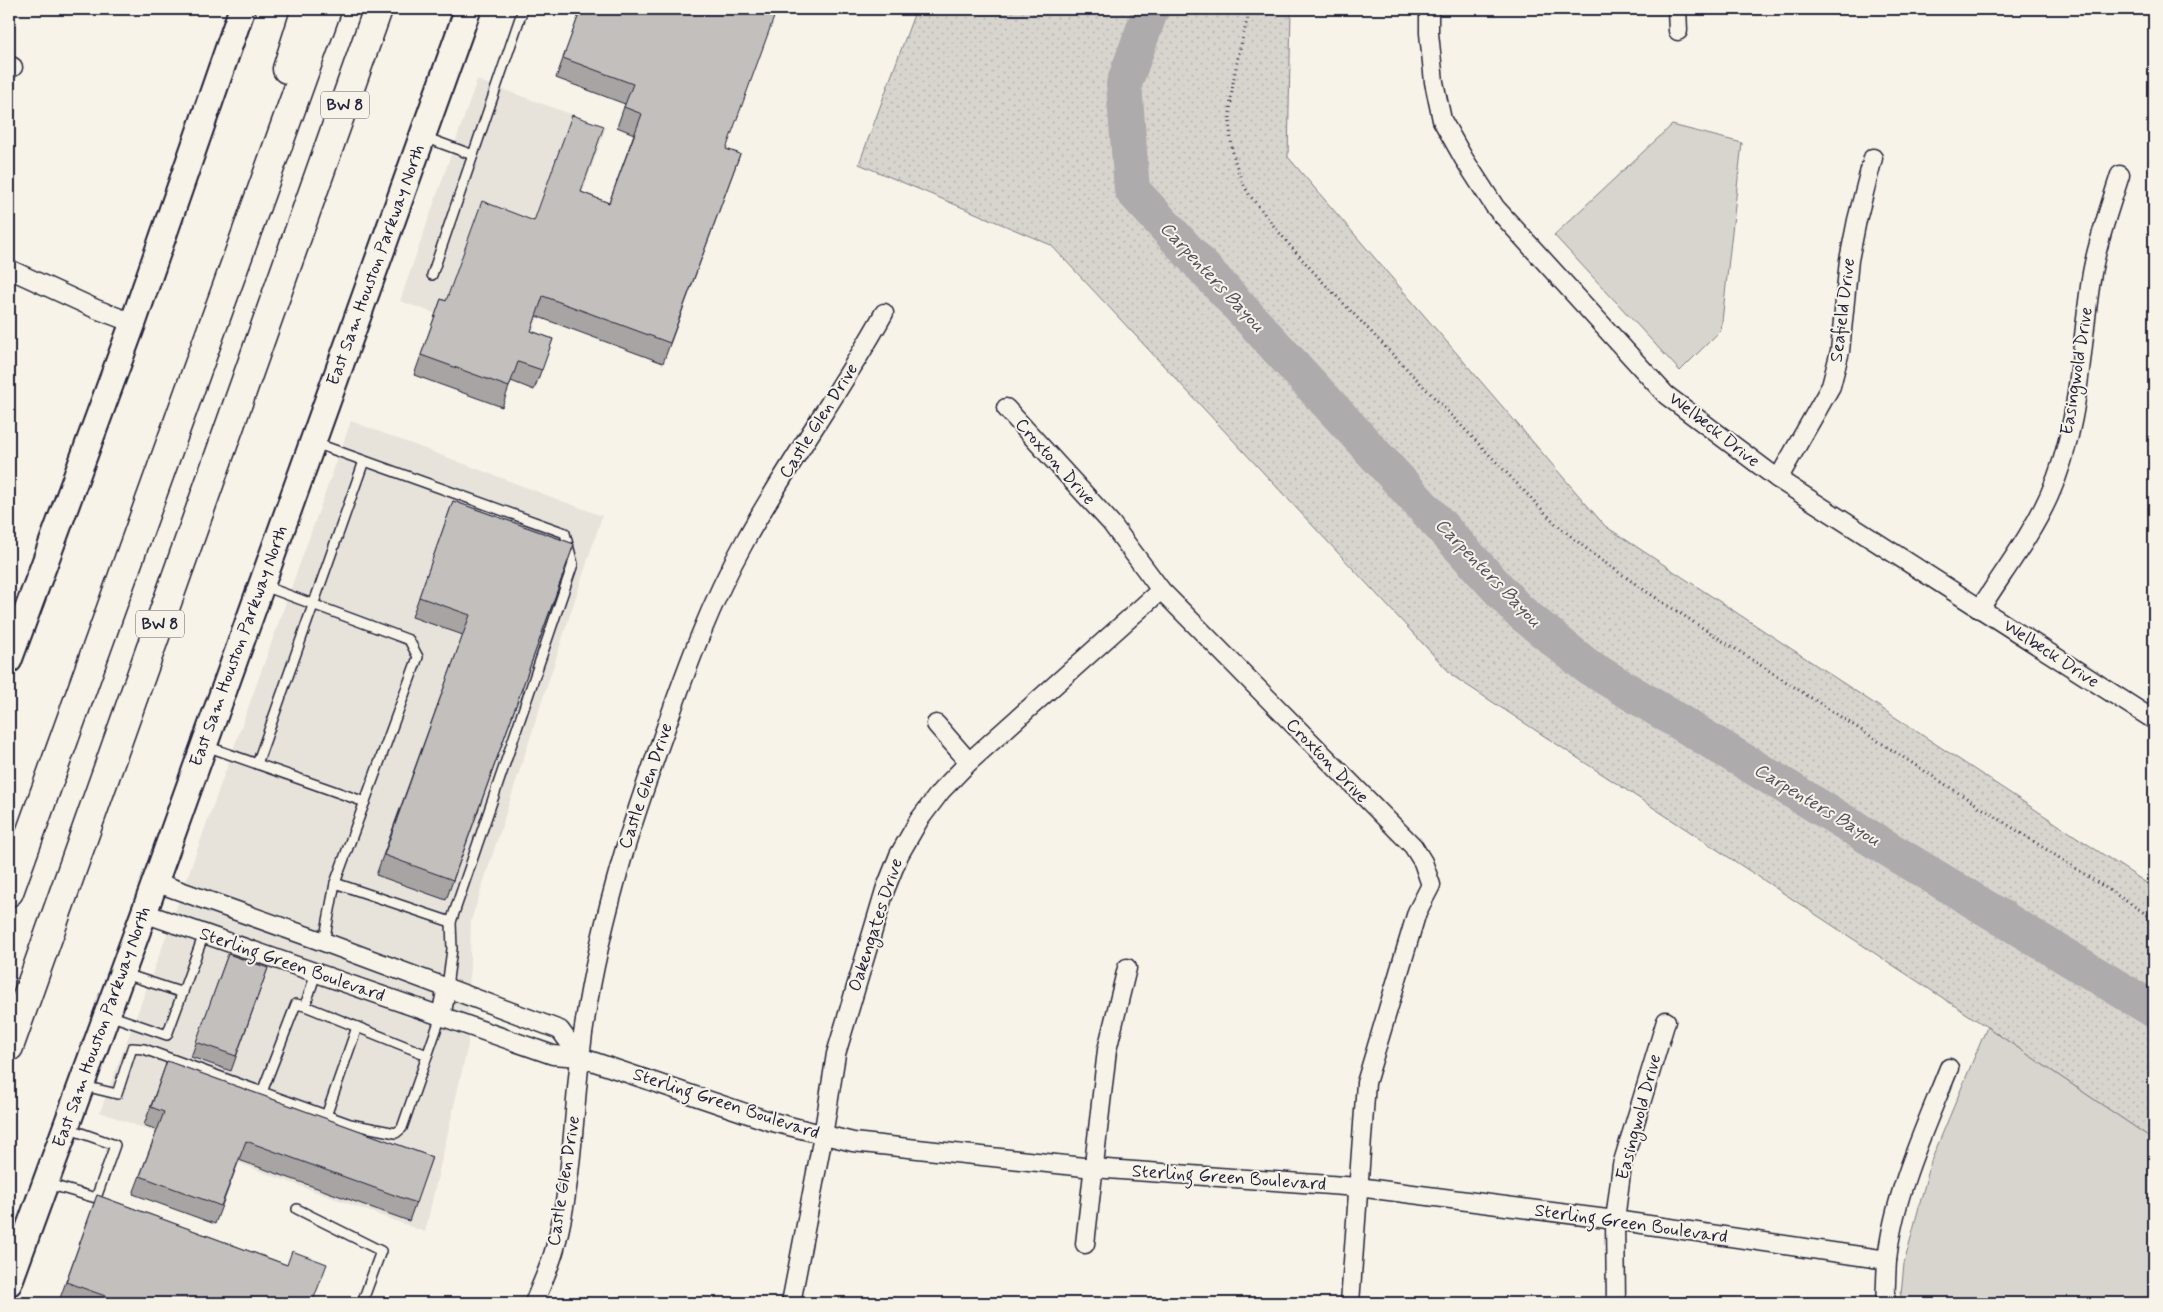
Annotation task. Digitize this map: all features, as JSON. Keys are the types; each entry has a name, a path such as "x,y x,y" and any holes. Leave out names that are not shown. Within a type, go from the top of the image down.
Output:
{"highway":[{"path":"271,166 271,120 306,9"},
{"name":"BW 8","path":"9,892 327,9"},
{"name":"BW 8","path":"9,1047 378,9"},
{"path":"311,200 363,88 391,9"}],"main road":[{"path":"9,660 133,323 242,9"},
{"name":"East Sam Houston Parkway North","path":"9,1283 144,913 468,9"}],"street":[{"name":"Welbeck Drive","path":"1429,9 1432,62 1442,120 1464,160 1495,207 1666,395 1778,479 2154,720"},
{"path":"1677,9 1678,32"},
{"name":"Seafield Drive","path":"1778,479 1831,386 1840,351 1849,260 1873,158"},
{"name":"Easingwold Drive","path":"1980,609 2036,522 2050,495 2075,409 2093,271 2120,175"},
{"path":"9,270 96,309 133,323"},
{"name":"Castle Glen Drive","path":"534,1303 555,1249 565,1201 574,1136 580,1057 592,986 622,860 683,678 711,610 745,541 824,411 860,356 884,313"},
{"name":"Croxton Drive","path":"1006,408 1111,523 1160,590 1412,846 1423,862 1431,885 1417,912 1366,1082 1358,1187"},
{"name":"Oakengates Drive","path":"791,1303 824,1136 836,1054 885,890 895,864 919,820 941,791 969,762 1160,590"},
{"path":"936,724 969,762"},
{"name":"Sterling Green Boulevard","path":"155,882 324,942 560,1030 580,1057"},
{"name":"Sterling Green Boulevard","path":"144,913 553,1055 580,1057 769,1122 853,1142 1093,1168 1358,1187 1615,1220 1887,1260"},
{"path":"1084,1244 1107,1050 1127,968"},
{"path":"441,1016 447,987"},
{"name":"Easingwold Drive","path":"1616,1303 1615,1220 1622,1165 1666,1021"},
{"path":"1885,1303 1887,1260 1892,1229 1909,1168 1949,1068"},
{"path":"1350,1303 1358,1187"}],"lane":[{"path":"432,275 524,9"},
{"path":"422,136 473,155"},
{"path":"312,442 565,533 573,564 451,922 452,948 447,987"},
{"path":"257,764 364,460"},
{"path":"261,585 409,640 418,657 335,883 324,942"},
{"path":"204,745 365,802"},
{"path":"335,883 451,922"},
{"path":"107,1014 168,1035 204,934"},
{"path":"122,973 183,993"},
{"path":"305,1006 316,973"},
{"path":"262,1092 296,1004 427,1055"},
{"path":"81,1086 117,1094 132,1048 144,1049 350,1124 396,1133 402,1128 441,1016"},
{"path":"326,1116 357,1027"},
{"path":"46,1183 96,1198 115,1146 66,1127"},
{"path":"297,1209 381,1252 362,1303"}],"path":[{"path":"1250,9 1233,77 1229,107 1230,138 1236,166 1247,192 1282,238 1320,279 1556,524 1594,555 1647,592 2154,919"}],"shaded area":[{"path":"916,9 1291,9 1288,157 1605,526 2154,888 2154,1140 1987,1027 1453,676 1051,245 859,164"},
{"path":"477,80 606,127 528,346 400,301"},
{"path":"1672,125 1742,143 1721,330 1680,371 1554,235"},
{"path":"351,421 602,516 471,921 468,1045 425,1232 100,1112 163,945"},
{"path":"1987,1027 2154,1140 2154,1303 1900,1303 1904,1264 1931,1161"}],"building":[{"path":"581,9 777,9 726,149 740,154 670,343 543,296 531,331 553,339 542,370 518,362 509,387 421,355 441,299 446,301 482,201 534,221 572,115 604,126 581,192 609,203 642,114 624,107 633,84 563,58"},
{"path":"453,501 574,544 453,880 384,855 470,615 419,597"},
{"path":"228,954 268,968 236,1056 196,1042"},
{"path":"167,1061 432,1157 416,1203 246,1141 221,1206 140,1176 164,1112 151,1107"},
{"path":"97,1195 287,1265 292,1251 327,1264 312,1303 125,1303 66,1282"}],"waterway":[{"name":"Carpenters Bayou","path":"1151,9 1124,84 1132,190 1518,610 1587,666 2154,1010"}]}
